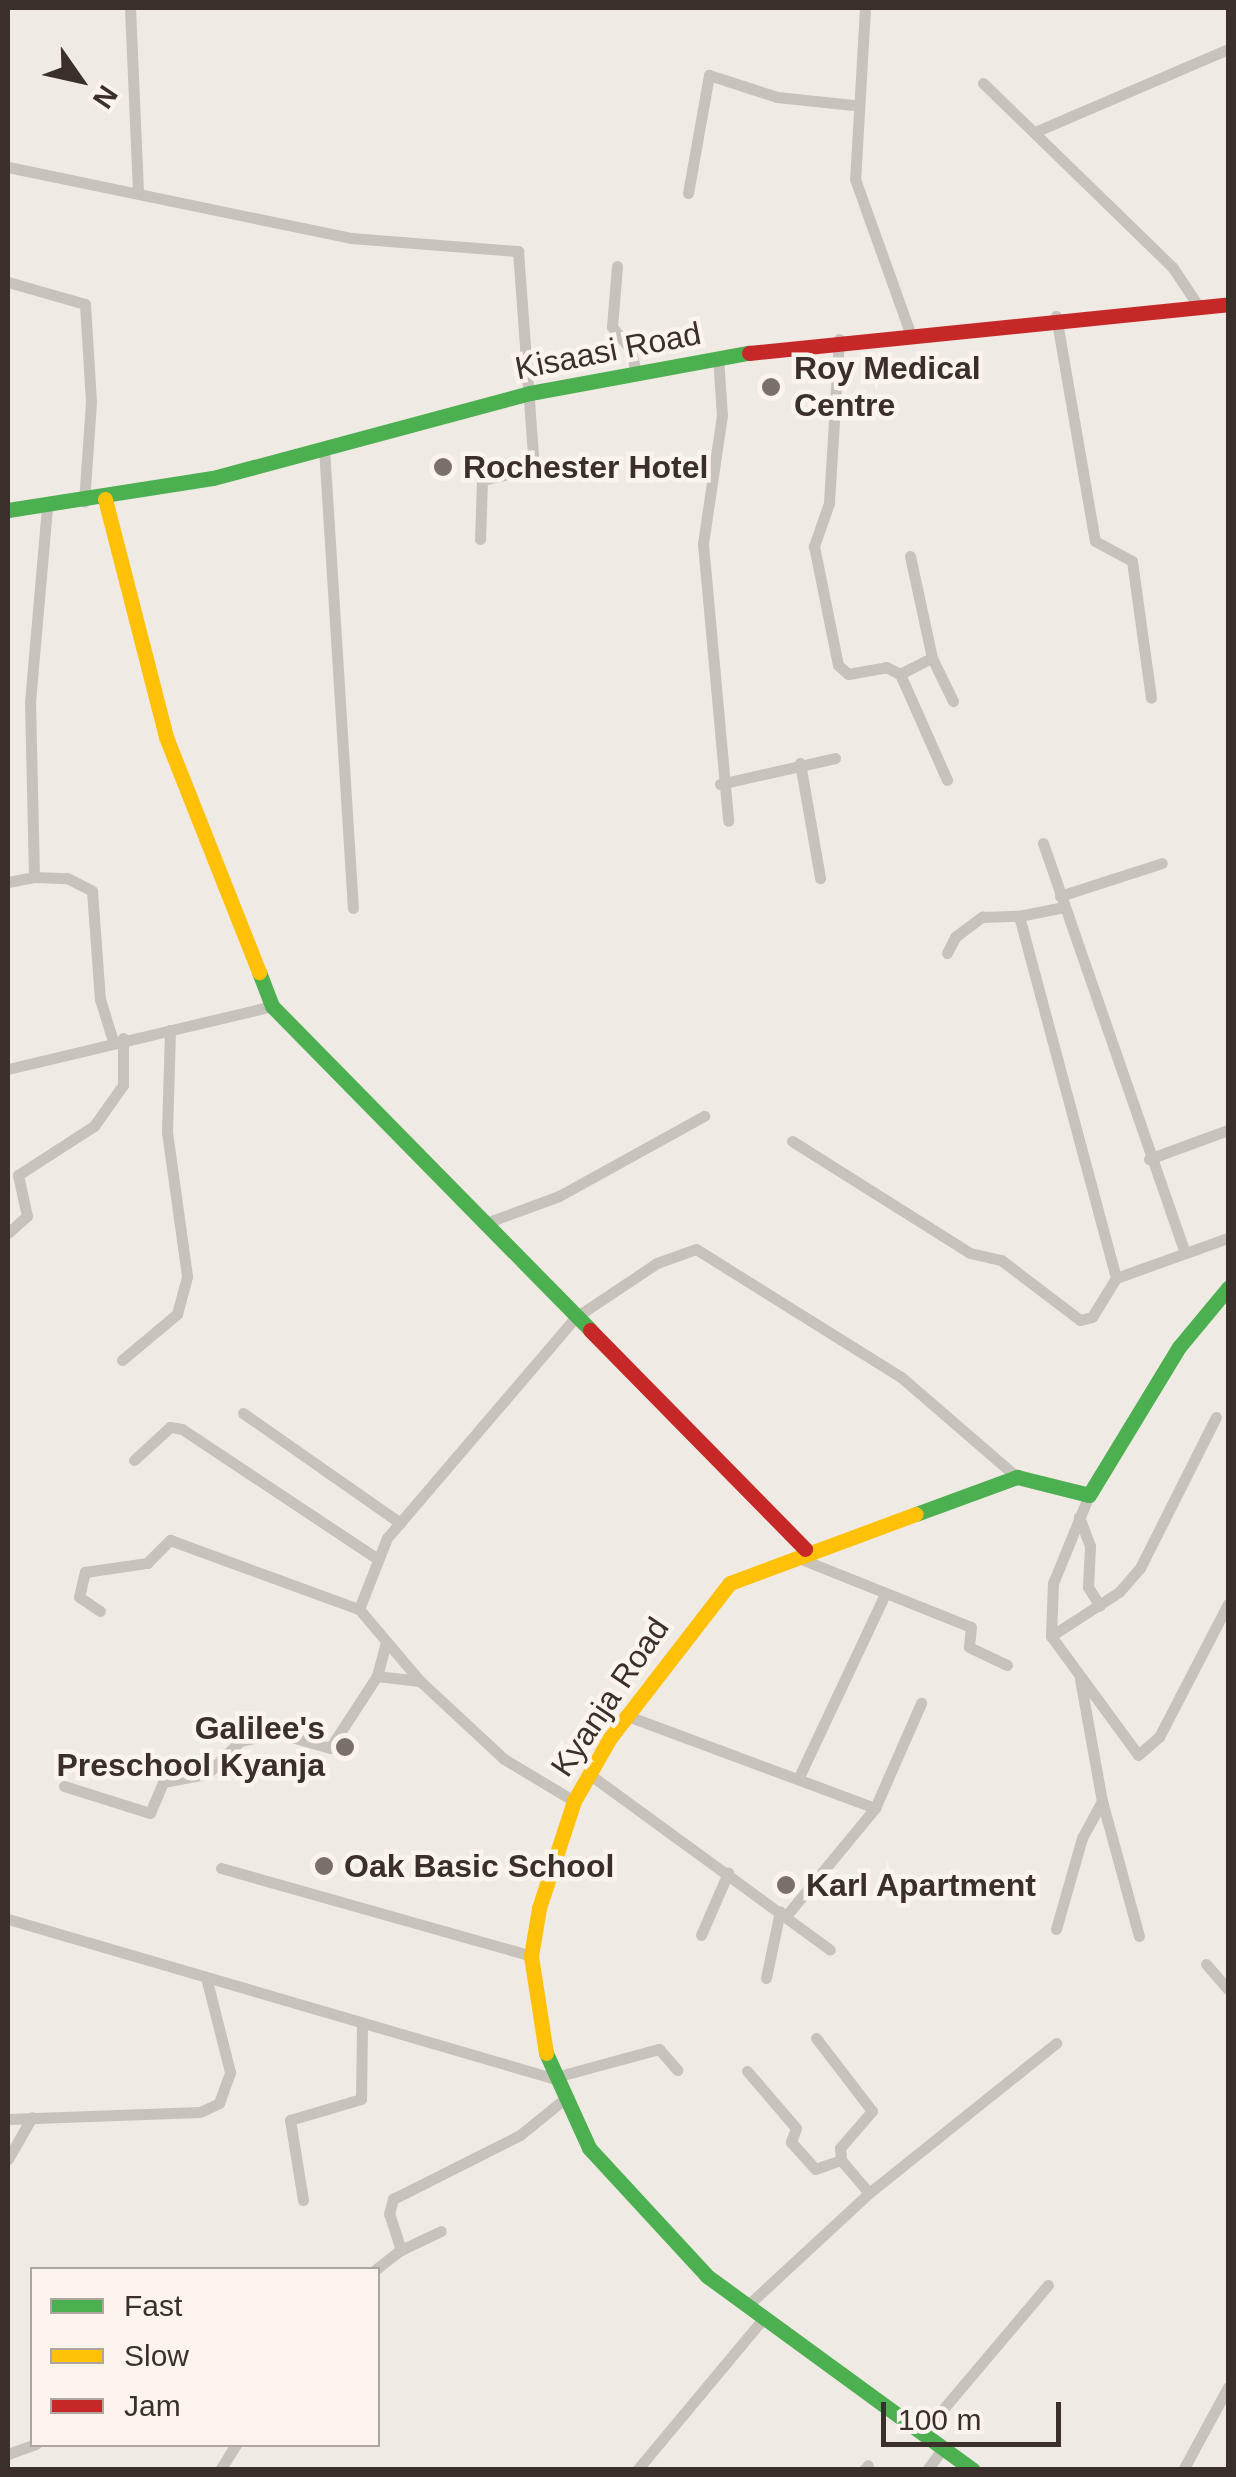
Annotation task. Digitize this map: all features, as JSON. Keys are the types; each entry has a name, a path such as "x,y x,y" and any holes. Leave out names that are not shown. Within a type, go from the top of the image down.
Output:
{"street":[{"path":"130,8 138,193"},
{"path":"865,8 854,105 854,180 910,330"},
{"path":"1037,131 1228,49"},
{"path":"688,193 709,75 777,97 854,105"},
{"path":"983,83 1037,131 1172,268 1197,304"},
{"path":"8,167 351,238 513,248 524,260 534,468 482,480 480,539"},
{"path":"617,266 612,327 631,350 636,374"},
{"path":"8,282 85,304 84,502"},
{"name":"Kisaasi Road","path":"8,510 105,499 324,448 530,393 718,358 910,330 1228,304"},
{"path":"1056,316 1096,541 1132,561 1151,698"},
{"path":"839,338 829,503 814,546 840,670 886,667 900,674 947,780"},
{"path":"718,358 722,415 703,544 720,784 728,821"},
{"path":"324,448 353,908"},
{"path":"105,499 166,737 272,1006 799,1552 885,1594 971,1627 969,1647 1007,1665"},
{"path":"34,877 30,702 47,506"},
{"path":"910,556 932,658 953,701"},
{"path":"900,674 932,658"},
{"path":"720,784 835,758"},
{"path":"800,763 820,878"},
{"path":"1043,843 1149,1160 1184,1250"},
{"path":"947,953 982,917 1020,916 1162,863"},
{"path":"8,882 34,877 67,878 92,891 100,999 118,1040 123,1084 94,1126 18,1174 27,1216 8,1232"},
{"path":"1020,916 1116,1278"},
{"path":"8,1069 272,1006"},
{"path":"122,1360 177,1314 187,1276 166,1132 170,1030"},
{"path":"483,1224 560,1196 704,1116"},
{"path":"1149,1160 1228,1130"},
{"path":"792,1142 970,1253 1000,1260 1074,1318 1092,1317 1116,1278 1184,1250 1228,1238"},
{"path":"359,1609 376,1558 400,1523 576,1318 657,1263 696,1250 902,1377 1017,1477 1089,1495"},
{"path":"1228,1288 1179,1347 1078,1516 1053,1583 1051,1636 1130,1749 1146,1754 1228,1604"},
{"path":"242,1412 400,1523"},
{"path":"1051,1636 1100,1606 1140,1568 1169,1520 1216,1417"},
{"path":"134,1460 170,1427 182,1429 376,1558"},
{"name":"Kyanja Road","path":"974,2470 763,2319 657,2229 589,2148 562,2101 552,2078 532,1956 550,1865 574,1801 626,1715 716,1596 745,1573 1017,1477"},
{"path":"1078,1516 1090,1546 1088,1586 1100,1606"},
{"path":"100,1611 79,1596 85,1572 146,1563 170,1540 359,1609 420,1682 523,1774 574,1801"},
{"path":"798,1779 885,1594"},
{"path":"64,1786 150,1812 164,1782 208,1774 240,1741 277,1733 330,1748 377,1676 386,1642"},
{"path":"377,1676 420,1682"},
{"path":"1080,1679 1102,1801 1139,1936"},
{"path":"766,1978 783,1914 875,1808 921,1704"},
{"path":"626,1715 875,1808"},
{"path":"589,1774 830,1950"},
{"path":"1056,1929 1082,1838 1102,1801"},
{"path":"220,1868 532,1956"},
{"path":"701,1935 728,1874"},
{"path":"8,1919 207,1981 552,2078 660,2049 678,2070"},
{"path":"1206,1964 1228,1990"},
{"path":"8,2118 200,2112 219,2104 230,2072 207,1981"},
{"path":"303,2200 290,2120 362,2099 362,2023"},
{"path":"816,2038 872,2110 840,2148 842,2160 870,2194"},
{"path":"747,2306 870,2194 1056,2043"},
{"path":"747,2071 796,2128 791,2142 815,2169 842,2160"},
{"path":"401,2250 389,2214 393,2199 520,2134 562,2101"},
{"path":"8,2159 32,2117"},
{"path":"379,2267 401,2250 441,2231"},
{"path":"922,2434 1048,2285"},
{"path":"637,2470 763,2319"},
{"path":"1183,2470 1228,2386"},
{"path":"220,2470 234,2447"},
{"path":"928,2470 943,2448"}],"traffic: fast":[{"path":"8,510 213,478 530,393 749,353"},
{"path":"259,972 272,1006 590,1330"},
{"path":"916,1514 1017,1477 1089,1495 1179,1347 1228,1288"},
{"path":"546,2053 589,2148 707,2276 973,2470"}],"traffic: slow":[{"path":"105,499 166,737 259,972"},
{"path":"546,2053 531,1956 539,1908 574,1801 610,1738 730,1583 916,1514"}],"traffic: jam":[{"path":"749,353 1228,304"},
{"path":"590,1330 805,1549"}],"place":[{"name":"Roy Medical Centre","path":"771,387"},
{"name":"Rochester Hotel","path":"443,467"},
{"name":"Galilee's Preschool Kyanja","path":"345,1747"},
{"name":"Oak Basic School","path":"324,1866"},
{"name":"Karl Apartment","path":"786,1885"}]}
